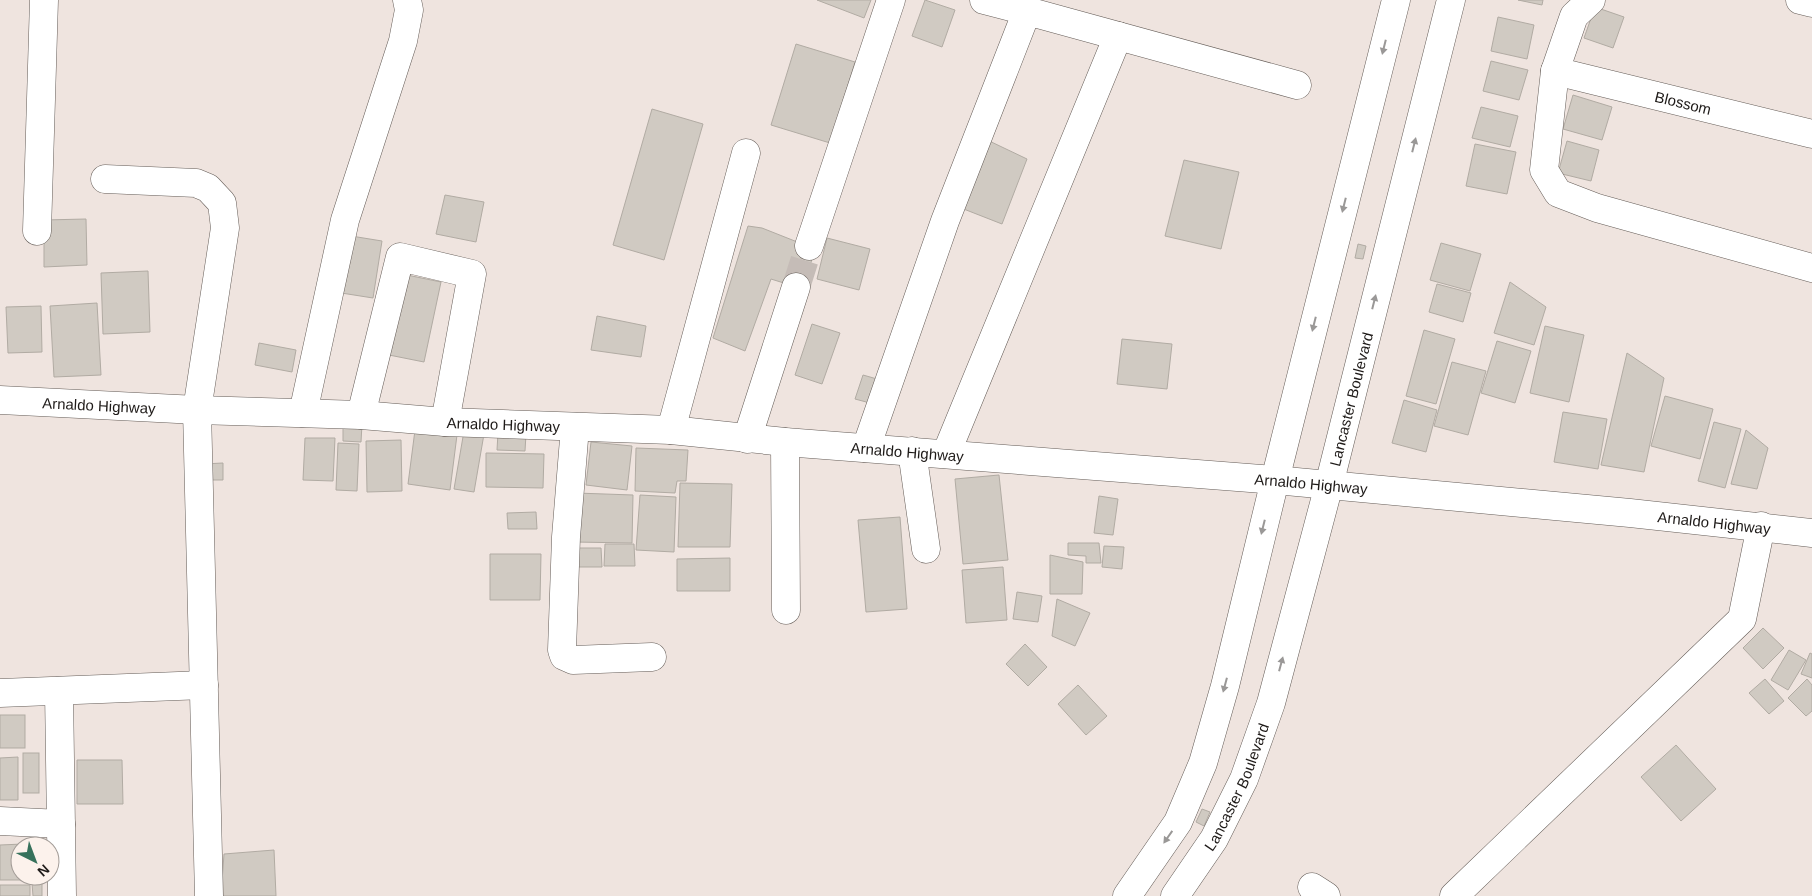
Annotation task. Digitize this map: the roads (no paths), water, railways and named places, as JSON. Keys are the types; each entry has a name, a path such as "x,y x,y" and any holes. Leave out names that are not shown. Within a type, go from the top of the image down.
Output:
{"street":[{"path":"37,231 44,0"},
{"path":"302,413 345,220 403,41 409,10 407,0"},
{"path":"809,246 892,0"},
{"path":"984,0 1027,10 1297,85"},
{"path":"1127,896 1178,822 1203,763 1225,686 1396,0"},
{"name":"Lancaster Boulevard","path":"1175,896 1214,839 1244,779 1271,703 1329,485 1451,0"},
{"path":"1591,0 1574,16 1555,71 1544,170 1558,193 1597,208 1812,268"},
{"path":"1800,0 1812,3"},
{"path":"866,448 945,221 1027,10"},
{"path":"946,454 1118,36"},
{"name":"Blossom","path":"1555,71 1812,134"},
{"path":"671,430 746,153"},
{"path":"104,179 196,183 208,188 222,203 225,228 197,410 209,896"},
{"path":"361,415 400,258 472,274 445,422"},
{"path":"747,439 796,286"},
{"name":"Arnaldo Highway","path":"0,400 197,410 361,415 445,422 671,430 747,439 1275,480 1630,512 1812,533"},
{"path":"575,427 566,537 562,650 564,656 573,660 652,657"},
{"path":"785,442 786,610"},
{"path":"912,451 926,549"},
{"path":"1454,896 1742,620 1761,526"},
{"path":"0,694 204,685"},
{"path":"59,691 62,896"},
{"path":"0,821 61,824"}],"tunnel":[{"path":"796,287 809,246"}]}
